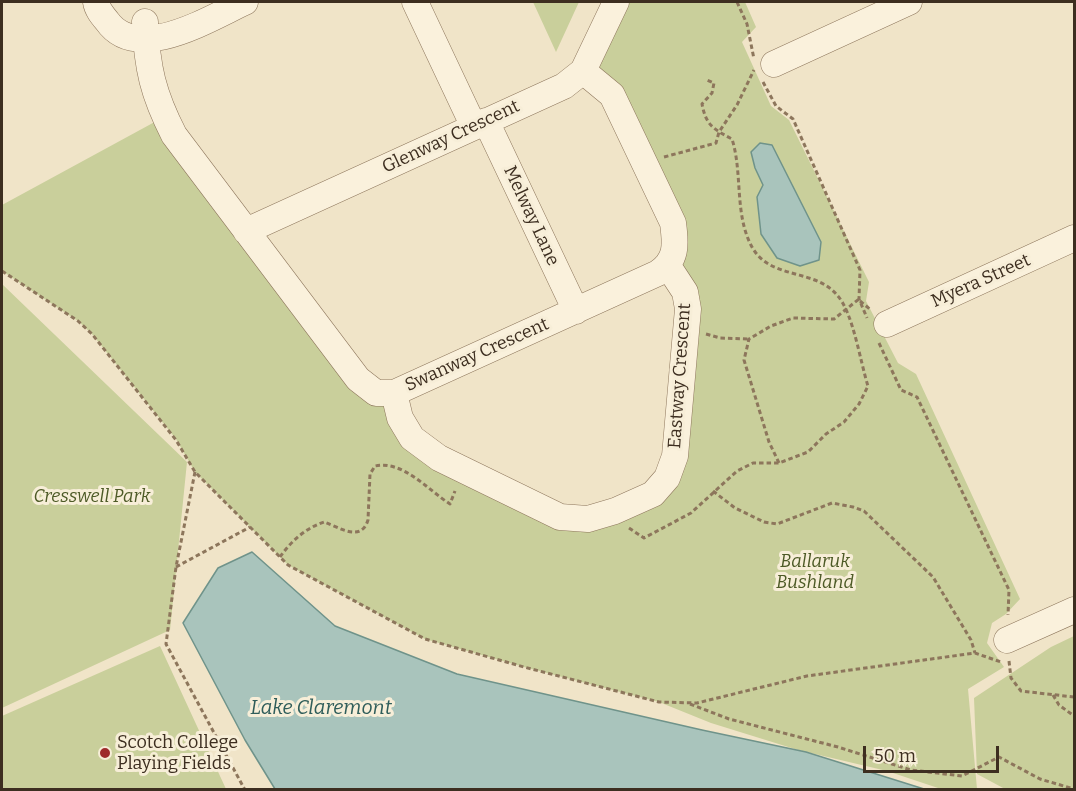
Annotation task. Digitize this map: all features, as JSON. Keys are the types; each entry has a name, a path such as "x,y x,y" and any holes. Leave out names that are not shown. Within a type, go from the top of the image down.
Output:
{"street":[{"path":"96,2 111,27 177,33 245,2"},
{"path":"109,2 137,30"},
{"path":"137,30 171,20 214,2"},
{"name":"Melway Lane","path":"415,2 576,310"},
{"name":"Glenway Crescent","path":"246,231 564,86 583,71 616,2"},
{"path":"762,70 909,2"},
{"name":"Swanway Crescent","path":"137,30 134,63 142,84 159,106 174,135 358,379 376,393 394,393 658,273 668,266"},
{"path":"583,71 612,95 673,223 676,245 668,266"},
{"name":"Myera Street","path":"877,328 1074,238"},
{"name":"Eastway Crescent","path":"394,393 400,418 412,438 439,458 560,517 588,519 615,511 653,494 667,478 675,456 688,309 685,292 668,266"},
{"path":"1008,651 1074,610"}],"path":[{"path":"737,2 747,24 749,40 776,106 793,119 860,270 858,299 877,328 901,390 916,398 1009,590 1008,651 1011,678 1021,691 1074,697"},
{"path":"653,161 716,143 719,132 762,70"},
{"path":"644,538 691,513 737,471 753,463 779,463 808,452 826,434 844,422 859,404 868,386 848,310 838,296 828,286 815,279 778,270 761,261 752,246 743,224 739,172 732,139 719,132 705,119 702,104 712,93 714,84 707,80"},
{"path":"2,271 78,321 92,334 176,440 195,472 288,565 425,639 524,668 659,702 687,703 698,703 807,676 975,653 998,662 1008,651"},
{"path":"686,329 720,338 749,339 771,326 793,318 834,319 848,310 858,299"},
{"path":"749,339 744,360 769,442 779,463"},
{"path":"280,557 287,547 312,526 324,522 349,533 360,532 366,527 370,474 375,466 384,464 401,469 450,504"},
{"path":"195,472 176,567 166,644 245,789"},
{"path":"713,491 735,508 764,522 777,524 832,503 864,511 933,577 971,640 975,653"},
{"path":"176,567 250,527"},
{"path":"1053,695 1059,705 1074,716"},
{"path":"687,703 729,719 838,747 911,770 962,776 999,757 1040,779 1074,789"}],"green space":[{"path":"533,2 579,2 556,52"},
{"name":"Ballaruk Bushland","path":"627,2 745,2 756,27 742,42 771,106 789,120 869,282 866,301 898,363 916,374 1020,599 1006,614 992,623 987,643 1004,667 968,689 977,789 941,789 887,771 798,750 711,723 659,702 425,639 288,565 195,472 176,439 92,334 78,321 2,271 2,205 162,118 412,438 588,519 667,478 688,304 672,273 682,258 594,67"},
{"name":"Cresswell Park","path":"2,284 187,462 170,630 2,708"},
{"path":"1074,636 1074,789 1005,789 977,774 974,698 1051,647"},
{"name":"Scotch College Playing Fields","path":"160,646 226,789 2,789 2,716"}],"water":[{"path":"760,143 772,145 821,242 819,260 800,266 777,258 761,234 757,197 763,185 751,152"},
{"name":"Lake Claremont","path":"252,552 335,626 457,674 806,752 924,789 275,789 245,740 183,623 218,568"}],"place":[{"name":"Scotch College Playing Fields","path":"105,753"}]}
